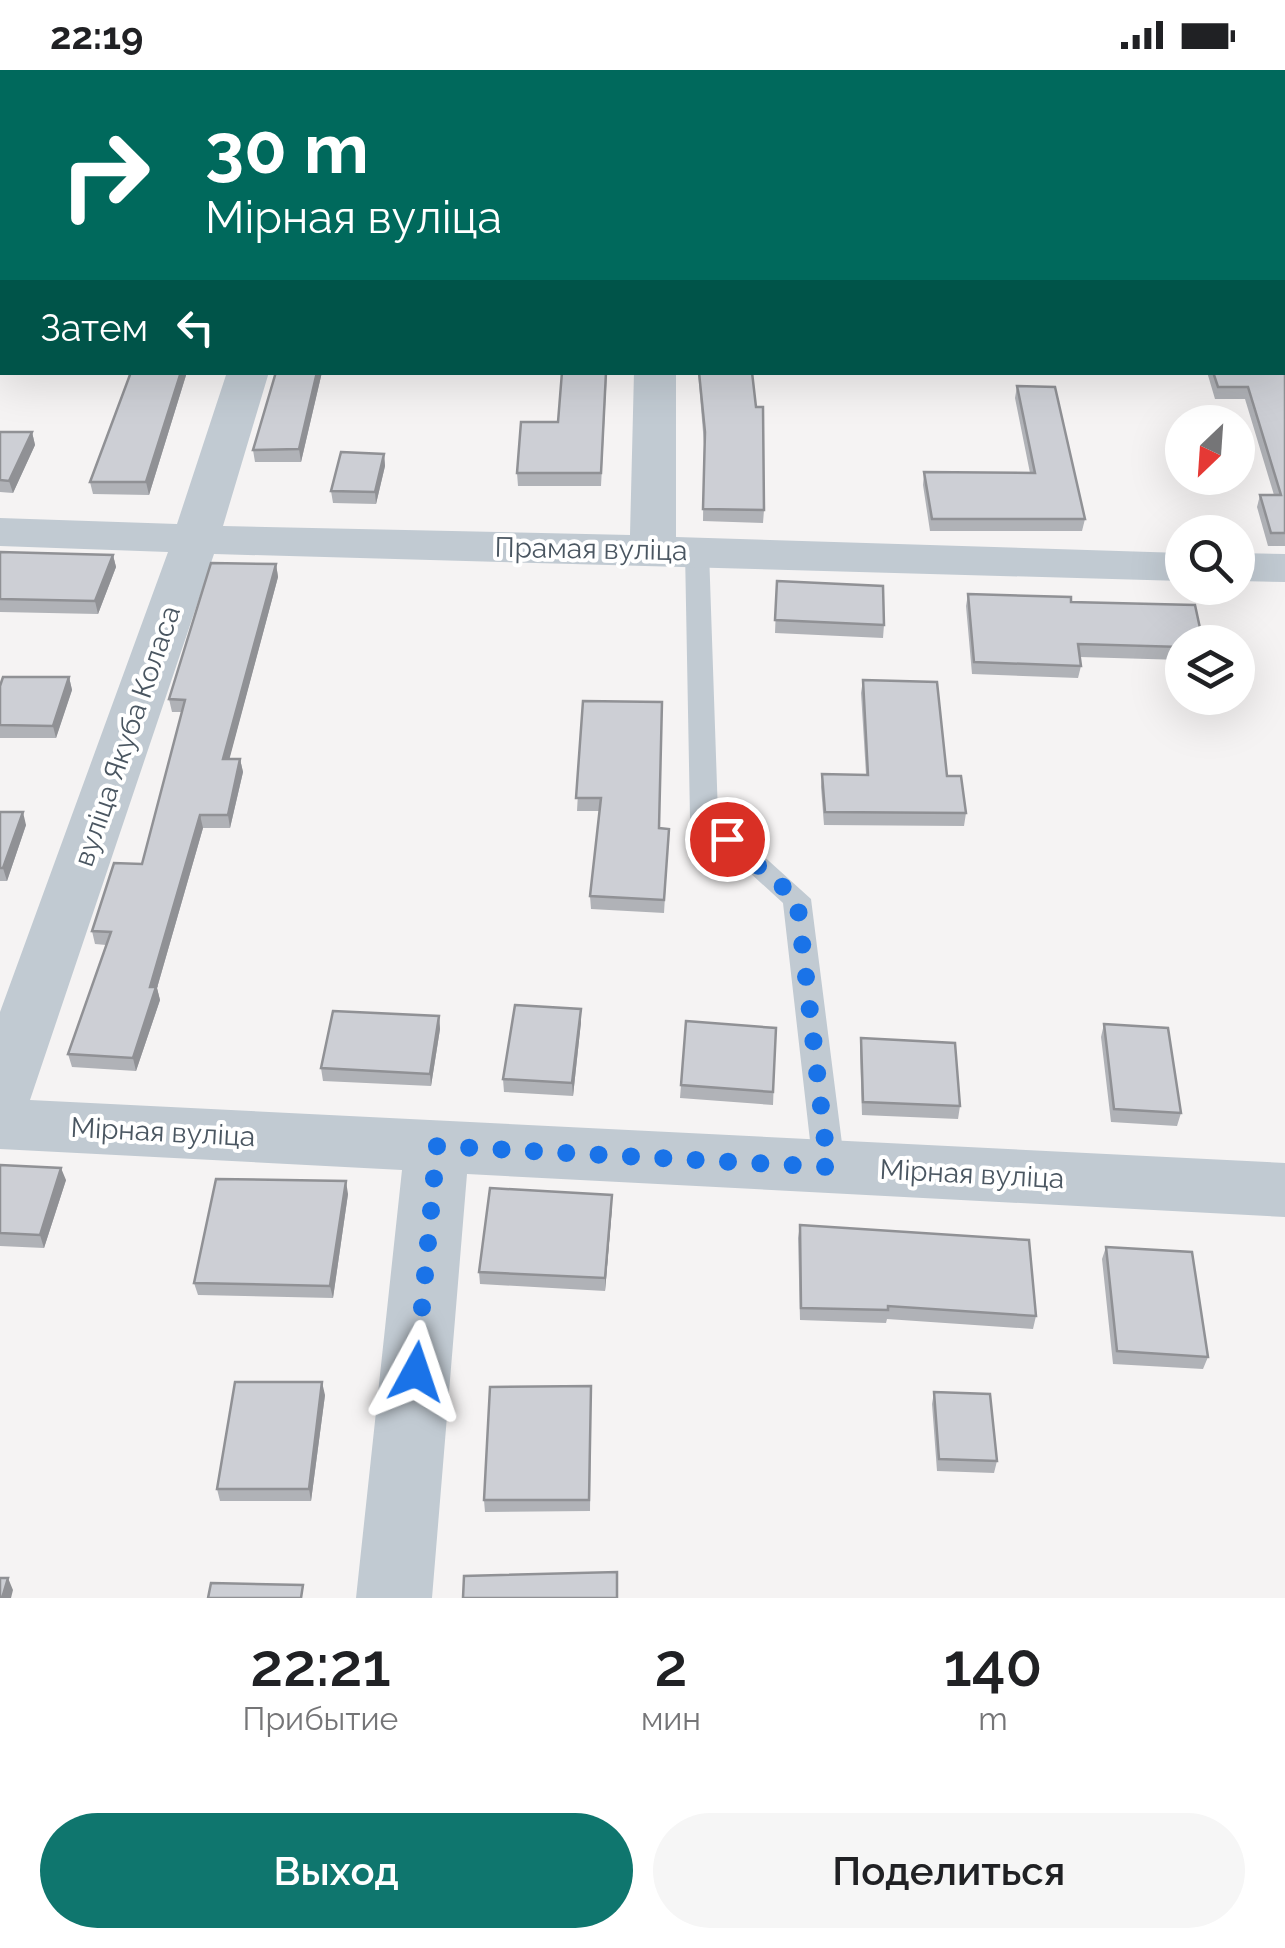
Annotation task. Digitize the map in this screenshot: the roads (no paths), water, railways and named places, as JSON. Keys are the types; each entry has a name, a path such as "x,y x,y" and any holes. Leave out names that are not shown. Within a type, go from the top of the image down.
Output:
{"street":[{"name":"вуліца Якуба Коласа","path":"0,1098 195,541 247,375"},
{"path":"655,375 675,551"},
{"name":"Прамая вуліца","path":"0,532 195,541 1165,567"},
{"path":"1255,568 1285,568"},
{"name":"Мірная вуліца","path":"0,1124 1285,1190"},
{"path":"394,1598 437,1146"}],"lane":[{"path":"675,551 704,818 797,899 828,1167"}]}
